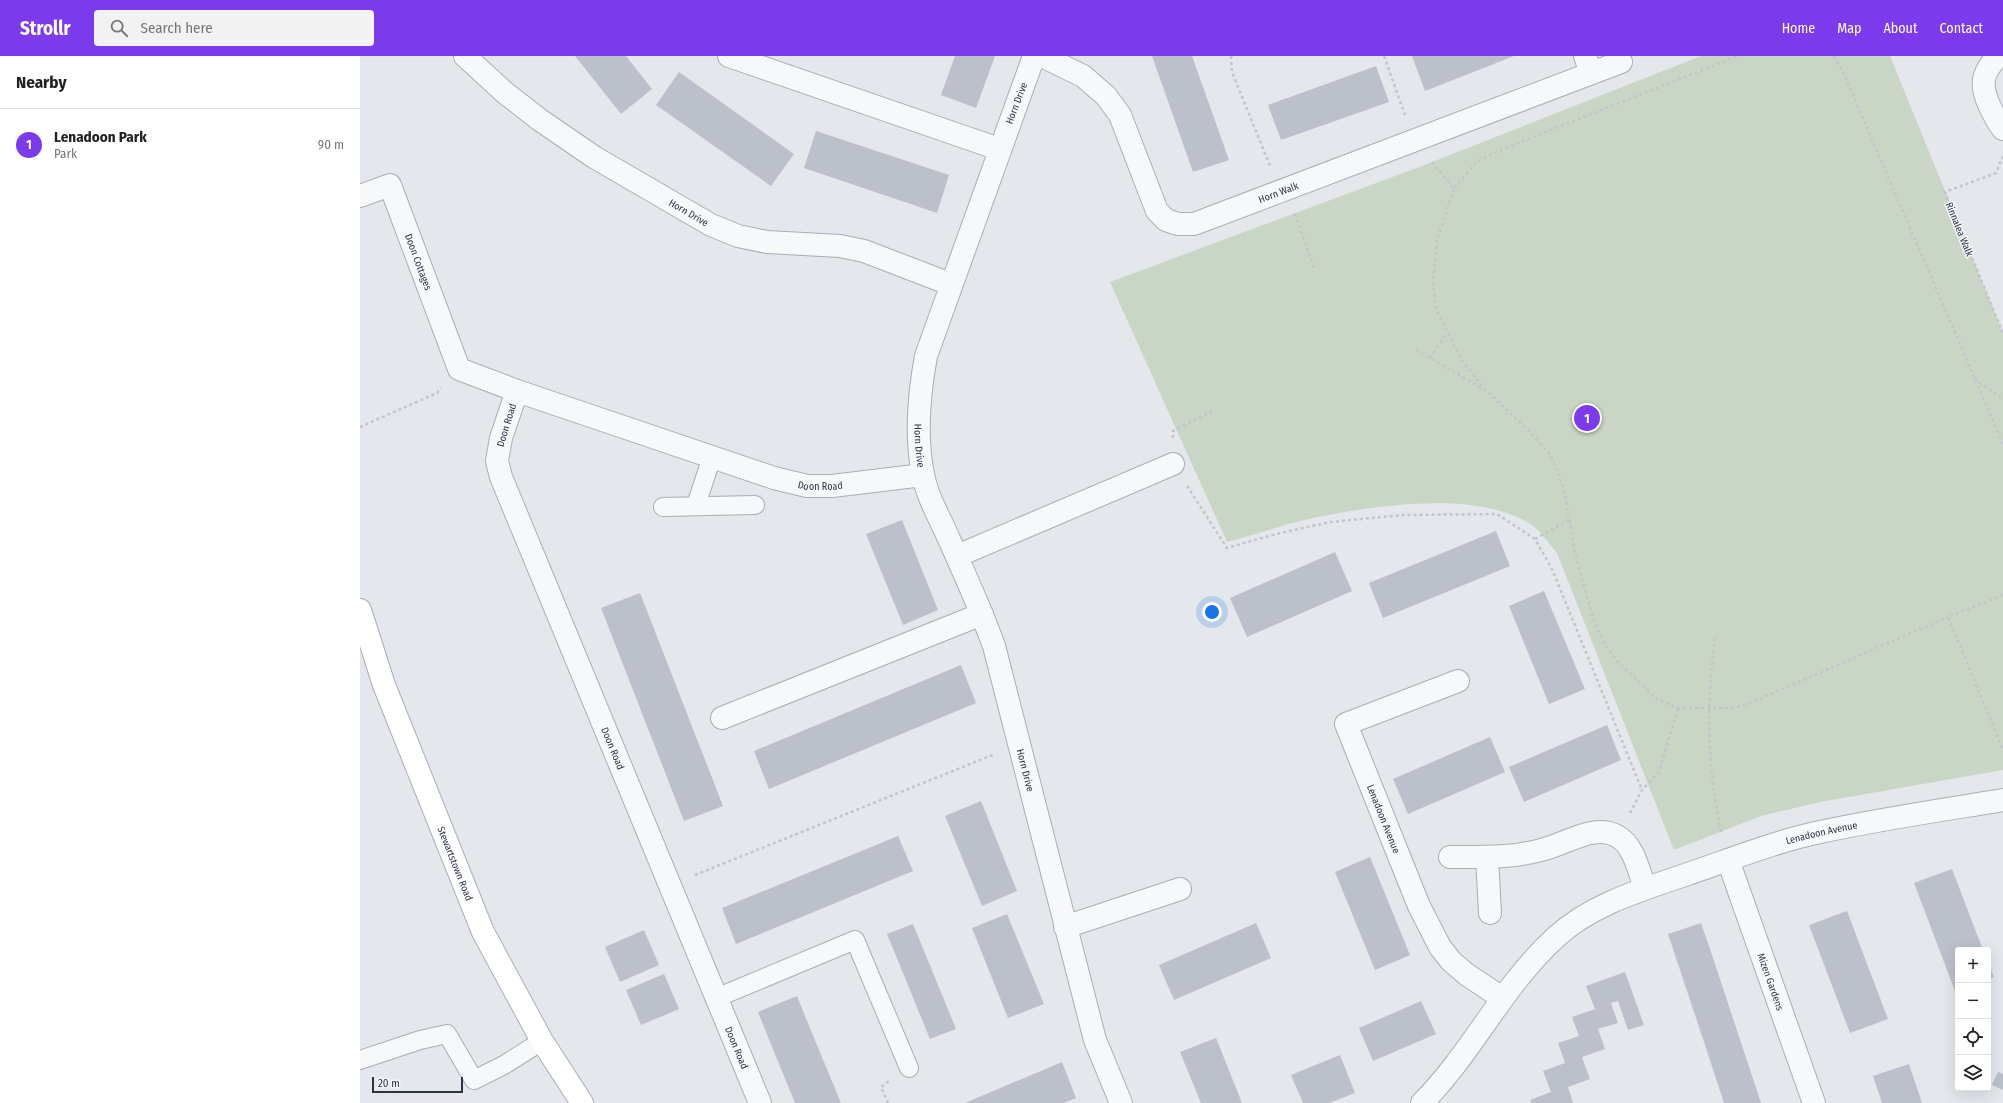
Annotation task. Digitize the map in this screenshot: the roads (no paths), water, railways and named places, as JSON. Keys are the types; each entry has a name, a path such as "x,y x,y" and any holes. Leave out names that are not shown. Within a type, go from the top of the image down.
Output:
{"main road":[{"name":"Stewartstown Road","path":"360,610 384,685 483,932 542,1041 582,1103"}],"street":[{"name":"Horn Drive","path":"465,56 504,92 540,120 594,157 711,225 738,236 767,242 840,246 864,251 950,284"},
{"path":"728,56 999,150"},
{"name":"Horn Drive","path":"1034,56 950,284 926,356 920,387 919,416 923,475 932,501 982,614 994,646 1095,1040 1121,1103"},
{"name":"Horn Walk","path":"1042,56 1083,76 1106,96 1120,115 1157,211 1166,220 1178,224 1194,224 1416,140 1588,65 1621,62"},
{"path":"1998,56 1988,66 1983,79 1984,94 2003,129"},
{"name":"Doon Cottages","path":"360,196 390,185 459,369"},
{"name":"Doon Road","path":"459,369 517,391 712,458 774,478 807,486 856,484 923,475"},
{"name":"Doon Road","path":"517,391 501,438 497,461 501,477 760,1103"},
{"path":"957,556 1173,464"},
{"path":"722,718 982,614"},
{"name":"Lenadoon Avenue","path":"1458,681 1346,724 1419,906 1440,948 1451,961 1466,974 1502,998"},
{"name":"Lenadoon Avenue","path":"1422,1103 1450,1072 1473,1042 1502,998 1533,958 1578,920 1610,902 1645,888 1728,860 1818,832 2003,800"},
{"path":"1450,857 1487,857 1526,854 1542,850 1582,835 1607,832 1617,836 1627,844 1645,888"},
{"path":"1487,857 1490,913"},
{"name":"Mizen Gardens","path":"1728,860 1814,1103"},
{"path":"1065,927 1180,889"}],"lane":[{"path":"696,505 712,458"},
{"path":"663,506 754,505"},
{"path":"716,998 855,940 909,1068"},
{"path":"360,1060 420,1040 447,1034 474,1080 504,1065 542,1041"}],"place":[{"name":"Lenadoon Park","path":"1587,418"}]}
